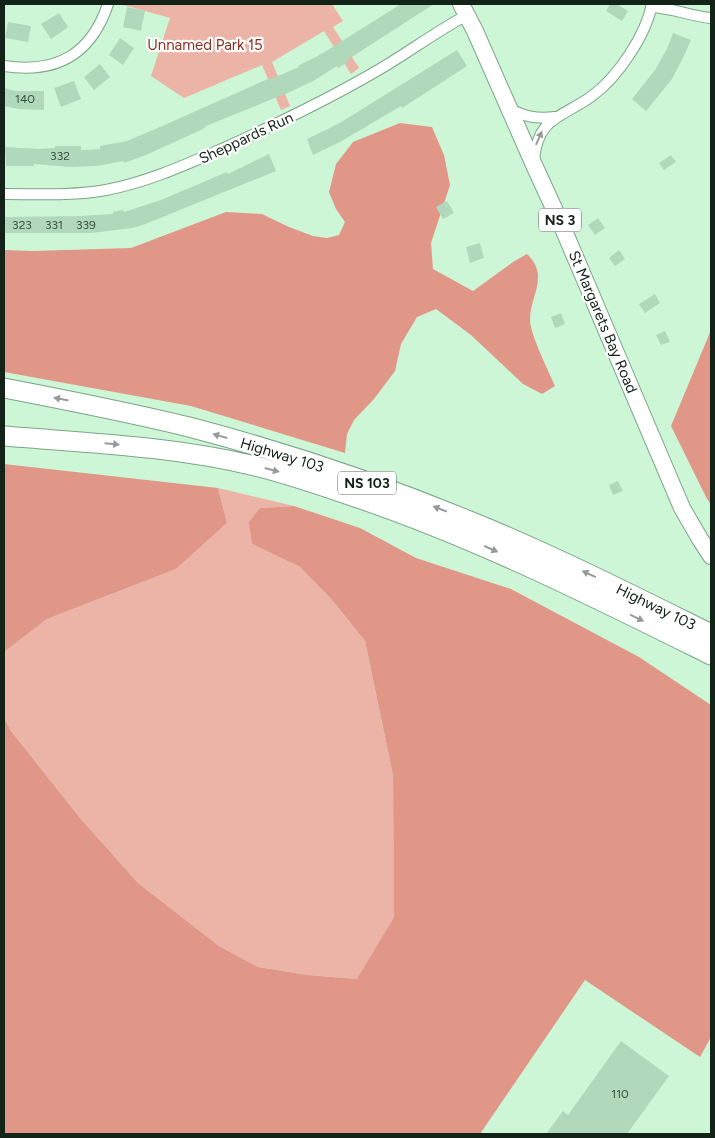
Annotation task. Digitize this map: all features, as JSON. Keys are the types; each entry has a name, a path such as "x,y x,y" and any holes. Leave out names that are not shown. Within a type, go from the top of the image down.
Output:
{"highway":[{"name":"Highway 103","path":"4,388 181,425 313,464 472,522 543,553 711,634"},
{"name":"Highway 103","path":"4,436 180,452 255,466 308,481 415,518 482,545 543,572 711,655"},
{"path":"644,601 659,604 711,628"}],"main road":[{"name":"St Margarets Bay Road","path":"464,9 494,71 508,108 562,226 682,508 711,556"}],"street":[{"path":"4,66 37,67 66,60 88,41 104,16 108,4"},
{"path":"534,165 535,147 546,125 555,117 594,95 619,68 644,30 651,5 711,18"},
{"name":"Sheppards Run","path":"4,194 49,195 87,192 124,186 178,169 278,124 341,92 403,56 464,9"},
{"path":"508,108 518,114 534,118 555,117"}],"green space":[{"name":"Unnamed Park 15","path":"120,4 332,4 343,21 333,27 359,68 351,74 324,31 272,62 290,106 281,110 262,65 184,98 151,76 170,18"},
{"path":"218,488 294,506 260,508 252,544 300,567 332,600 365,641 393,775 394,917 358,979 308,975 258,967 219,946 138,883 80,818 11,731 4,718 4,652 47,619 176,569 227,523"}],"shaded area":[{"path":"400,123 432,127 444,155 450,185 431,243 433,269 473,291 527,254 534,262 538,278 531,311 531,326 536,343 555,386 542,394 523,384 471,335 436,309 417,317 401,344 395,371 374,399 354,420 347,434 345,453 191,406 4,372 4,250 131,248 226,212 262,214 313,236 327,238 339,235 345,222 336,209 329,192 336,164 353,142"},
{"path":"711,330 711,505 671,426"},
{"path":"4,464 218,488 227,523 176,569 47,619 4,652"},
{"path":"294,506 360,528 416,558 511,589 639,657 711,705 711,1037 700,1057 585,980 480,1134 4,1134 4,718 11,731 80,818 138,883 219,946 258,967 308,975 357,979 394,917 393,775 365,641 332,600 300,567 252,544 249,522 260,508"}],"building":[{"path":"401,4 434,4 347,60 348,62 338,68 337,66 315,80 292,91 206,126 146,155 124,163 124,161 97,166 70,167 34,164 34,166 6,166 5,147 39,149 55,148 55,146 81,146 81,150 100,149 100,146 127,141 299,67"},
{"path":"610,4 617,4 628,11 622,21 606,11"},
{"path":"127,7 145,11 141,31 123,27"},
{"path":"59,13 68,27 51,39 41,24"},
{"path":"8,22 31,26 28,42 5,38"},
{"path":"673,33 691,40 672,79 646,111 632,99 655,70 667,49"},
{"path":"120,38 134,48 123,65 109,55"},
{"path":"457,50 467,66 402,108 401,106 340,142 313,155 307,139 338,124"},
{"path":"100,64 110,77 94,90 84,77"},
{"path":"74,81 81,99 61,107 54,88"},
{"path":"4,88 15,91 44,91 44,110 4,106"},
{"path":"269,154 276,171 143,225 91,233 4,233 4,217 80,216 113,214 113,212 123,210 124,212 161,200 227,172 228,174"},
{"path":"671,155 676,162 664,170 659,163"},
{"path":"447,201 454,213 443,219 436,207"},
{"path":"598,218 605,228 595,235 588,225"},
{"path":"480,243 484,258 470,263 466,247"},
{"path":"619,250 625,259 615,266 609,258"},
{"path":"655,294 660,303 645,313 639,304"},
{"path":"561,313 565,324 555,328 551,317"},
{"path":"665,331 670,342 661,345 656,335"},
{"path":"618,481 623,491 613,495 609,485"},
{"path":"621,1041 669,1076 627,1134 546,1134 563,1111 568,1115"}]}
